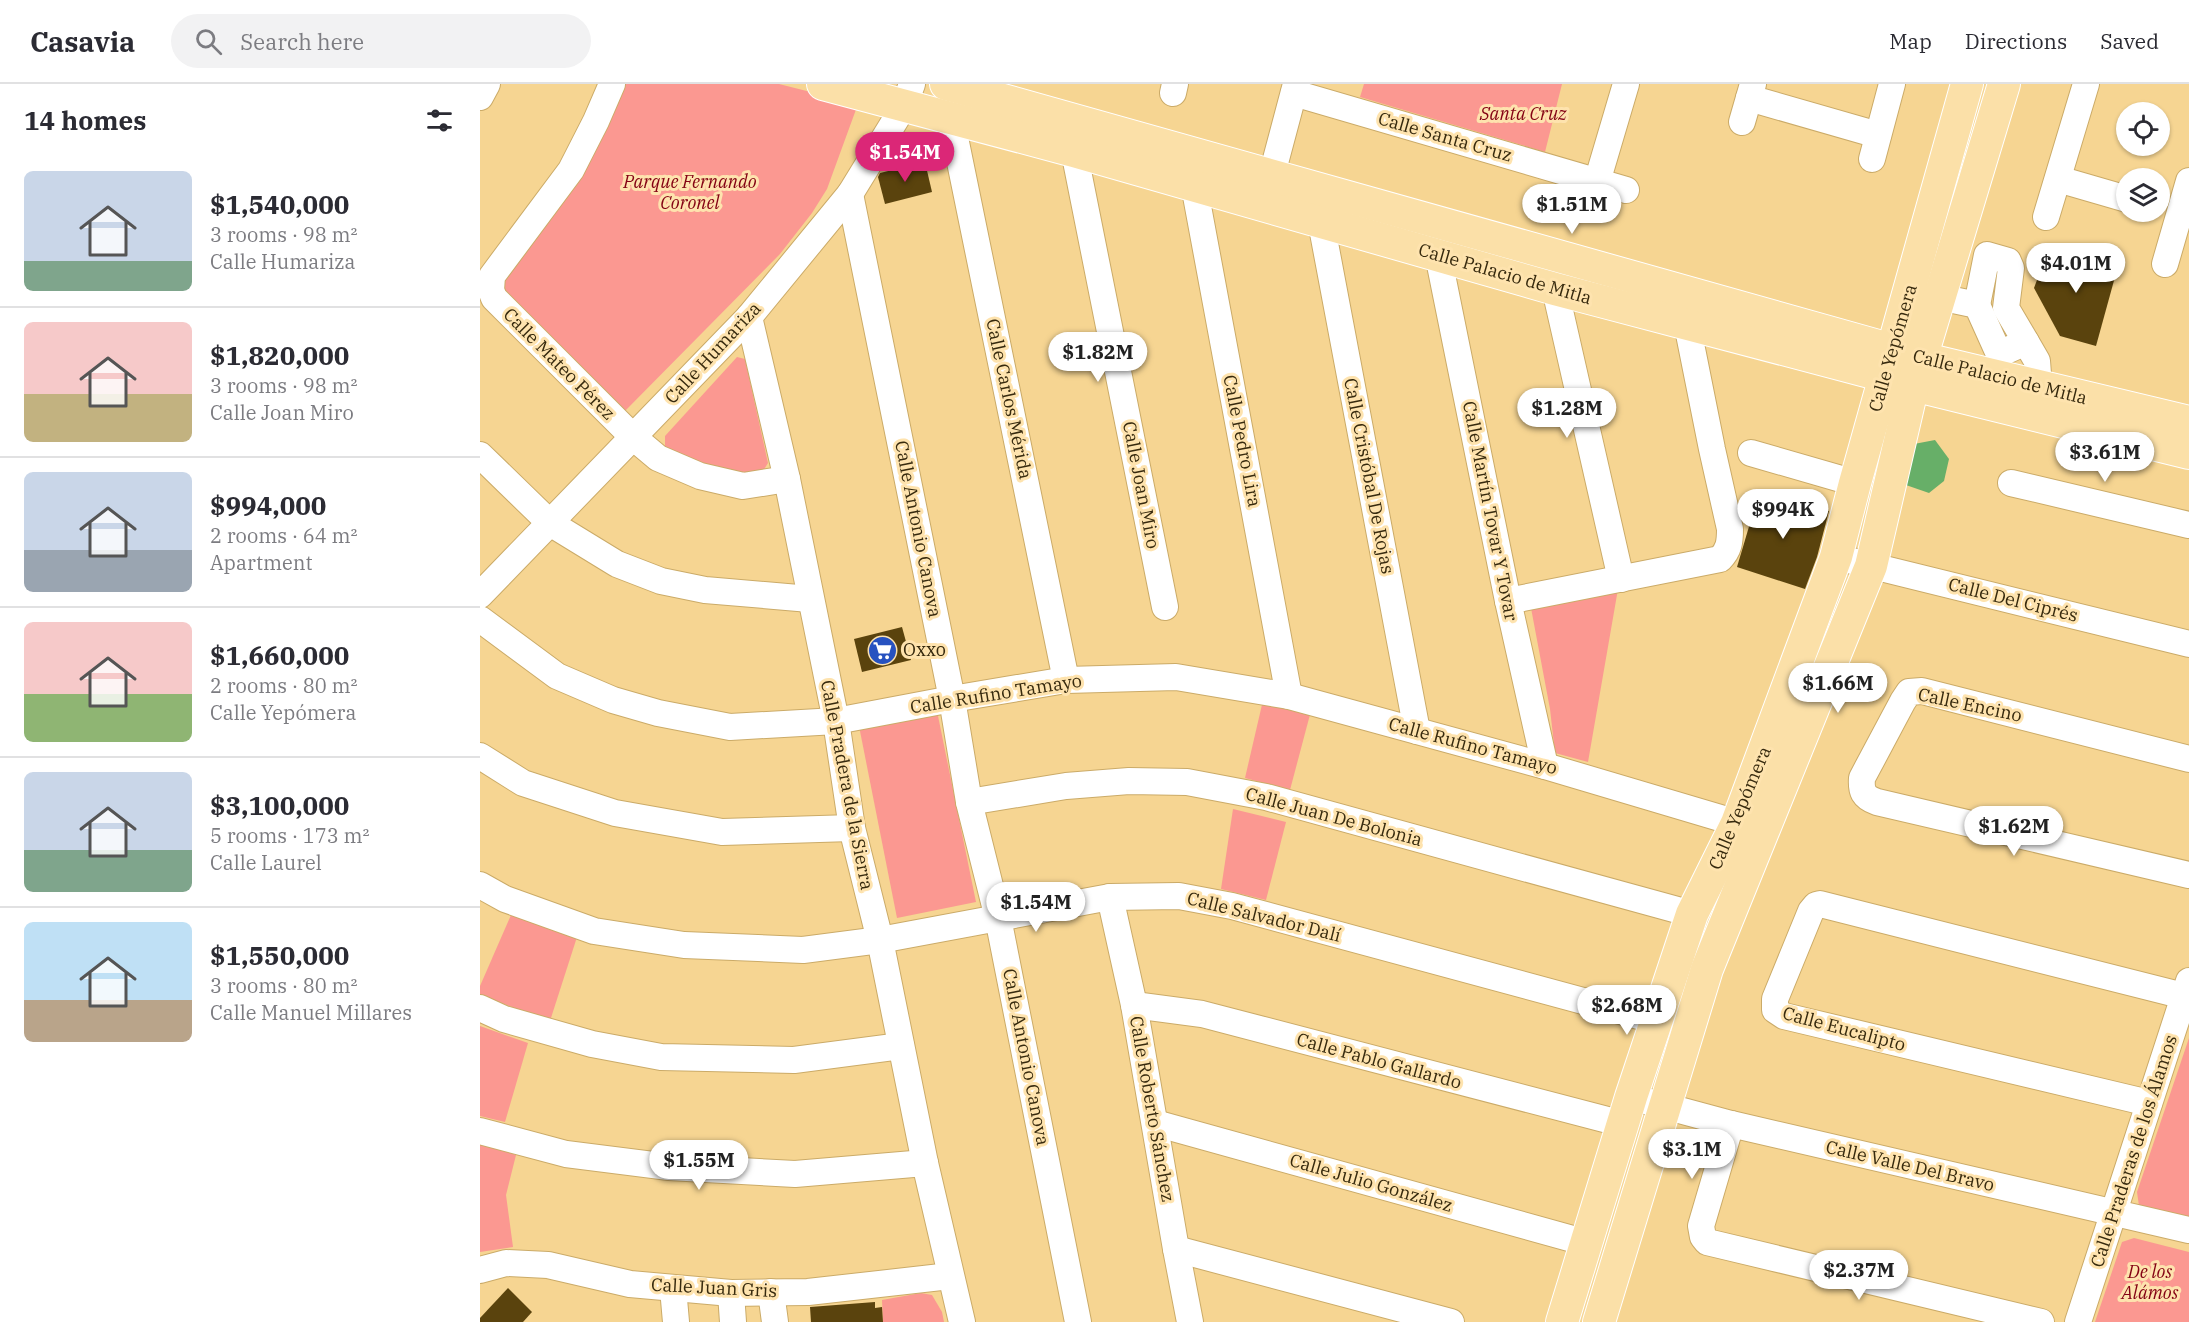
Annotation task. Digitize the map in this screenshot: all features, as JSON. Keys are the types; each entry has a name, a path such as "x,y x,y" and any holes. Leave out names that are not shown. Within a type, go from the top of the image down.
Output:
{"main road":[{"name":"Calle Palacio de Mitla","path":"823,84 908,95 951,118 1194,185 1268,191 1321,222 1687,324 1903,367 1998,365 2039,387 2189,422"},
{"name":"Calle Palacio de Mitla","path":"946,84 1268,191 1903,367 2189,453"},
{"name":"Calle Yepómera","path":"1599,1322 1707,969 1871,566 1903,367 1967,84"},
{"name":"Calle Yepómera","path":"1562,1322 1627,1111 1692,914 1737,824 1836,557 1855,483 1903,367 1939,297 2004,84"}],"street":[{"path":"480,97 487,84"},
{"name":"Calle Mateo Pérez","path":"612,84 597,121 571,170 492,276 494,298 633,437 658,458 700,476 743,486 787,479"},
{"path":"1597,182 1626,84"},
{"path":"1742,122 1751,91 1875,147 1892,84"},
{"path":"2046,217 2086,84"},
{"name":"Calle Santa Cruz","path":"1268,191 1295,89 1626,190"},
{"name":"Calle Humariza","path":"480,595 749,317 850,194 908,95"},
{"name":"Calle Carlos Mérida","path":"951,118 1066,680"},
{"name":"Calle Joan Miro","path":"1074,151 1166,607"},
{"path":"2058,178 2116,196"},
{"path":"2170,212 2189,181"},
{"name":"Calle Pedro Lira","path":"1194,185 1289,696"},
{"name":"Calle Antonio Canova","path":"850,194 952,699 969,802 998,918 1078,1322"},
{"name":"Calle Cristóbal De Rojas","path":"1321,222 1417,731"},
{"path":"2165,264 2169,222"},
{"path":"1954,246 2008,261 2010,264 2006,308 2037,362 2039,387"},
{"name":"Calle Martín Tovar Y Tovar","path":"1438,255 1508,601 1545,765"},
{"path":"1987,255 1977,305 1998,365 2026,342"},
{"path":"1555,289 1621,579"},
{"path":"1939,297 1977,305"},
{"name":"Calle Pradera de la Sierra","path":"749,317 787,479 836,721 852,828 880,940 925,1163 962,1322"},
{"path":"1508,601 1720,559 1728,552 1730,529 1687,324"},
{"path":"1751,453 1855,483"},
{"path":"480,455 550,523 617,564 661,581 705,590 810,599"},
{"path":"2011,483 2189,525"},
{"name":"Calle Del Ciprés","path":"1836,557 2189,644"},
{"name":"Calle Rufino Tamayo","path":"480,619 558,676 614,700 658,713 730,727 836,721 1066,680 1176,677 1289,696 1545,765 1737,824"},
{"name":"Calle Encino","path":"2189,759 1916,691 1909,693 1903,701 1862,778 1862,786 1863,794 1868,799 1877,802 2189,875"},
{"path":"480,756 523,783 615,813 722,832 852,828"},
{"name":"Calle Juan De Bolonia","path":"969,802 1066,786 1129,781 1187,782 1266,797 1692,914"},
{"name":"Calle Salvador Dalí","path":"480,885 505,900 594,931 684,945 803,950 880,940 1110,897 1179,896 1232,906 1657,1021"},
{"name":"Calle Roberto Sánchez","path":"1110,897 1134,1005 1190,1322"},
{"name":"Calle Eucalipto","path":"2149,1103 1784,1016 1775,1010 1775,999 1813,908 1820,904 2186,988"},
{"name":"Calle Praderas de los Álamos","path":"2078,1322 2186,988"},
{"name":"Calle Pablo Gallardo","path":"1134,1005 1202,1014 1627,1111"},
{"path":"480,1008 504,1019 591,1044 661,1057 794,1060 901,1046"},
{"name":"Calle Valle Del Bravo","path":"1627,1111 1665,1105 1731,1124 2189,1230"},
{"name":"Calle Julio González","path":"1155,1123 1587,1243"},
{"path":"1731,1124 1701,1226 1703,1238 1707,1242 2041,1322"},
{"path":"480,1131 566,1154 669,1167 795,1174 925,1163"},
{"path":"1176,1249 1451,1322"},
{"name":"Calle Juan Gris","path":"480,1270 506,1263 548,1265 630,1284 731,1293 808,1292 950,1276"},
{"path":"673,1288 676,1322"},
{"path":"771,1292 775,1322"},
{"path":"731,1293 733,1322"}],"green space":[{"name":"Parque Fernando Coronel","path":"624,84 779,84 858,104 827,189 812,213 780,254 625,411 514,315 505,299 502,282 509,265 576,186"},
{"name":"Santa Cruz","path":"1364,84 1562,84 1545,152 1360,97"},
{"path":"737,357 745,359 768,463 763,471 732,473 702,465 665,450 665,436"},
{"path":"1618,589 1588,762 1555,753 1550,709 1531,608"},
{"path":"1264,696 1312,707 1290,790 1245,778"},
{"path":"937,711 976,902 897,918 859,726"},
{"path":"1233,809 1286,822 1266,900 1221,889"},
{"path":"511,915 577,937 550,1021 480,995 480,986"},
{"path":"480,1026 528,1043 505,1122 480,1116"},
{"path":"2189,1038 2189,1218 2139,1206 2137,1192"},
{"path":"480,1142 516,1155 506,1195 513,1247 480,1252"},
{"name":"De los Alámos","path":"2134,1238 2189,1252 2189,1322 2095,1322 2122,1242"},
{"path":"921,1293 932,1295 942,1312 944,1322 883,1322 882,1300"}],"shaded area":[{"path":"1935,440 1949,459 1944,481 1929,493 1903,484 1914,444"}],"building":[{"path":"925,162 932,192 885,204 878,177 880,173"},
{"path":"2049,248 2118,266 2096,346 2060,336 2034,288"},
{"path":"1759,493 1829,511 1817,557 1805,589 1737,567"},
{"name":"Oxxo","path":"902,627 911,660 862,672 854,639"},
{"path":"508,1288 532,1312 523,1322 480,1322 480,1318"},
{"path":"875,1302 875,1308 882,1307 883,1322 811,1322 810,1307"}],"place":[{"name":"Oxxo","path":"882,650"}]}
